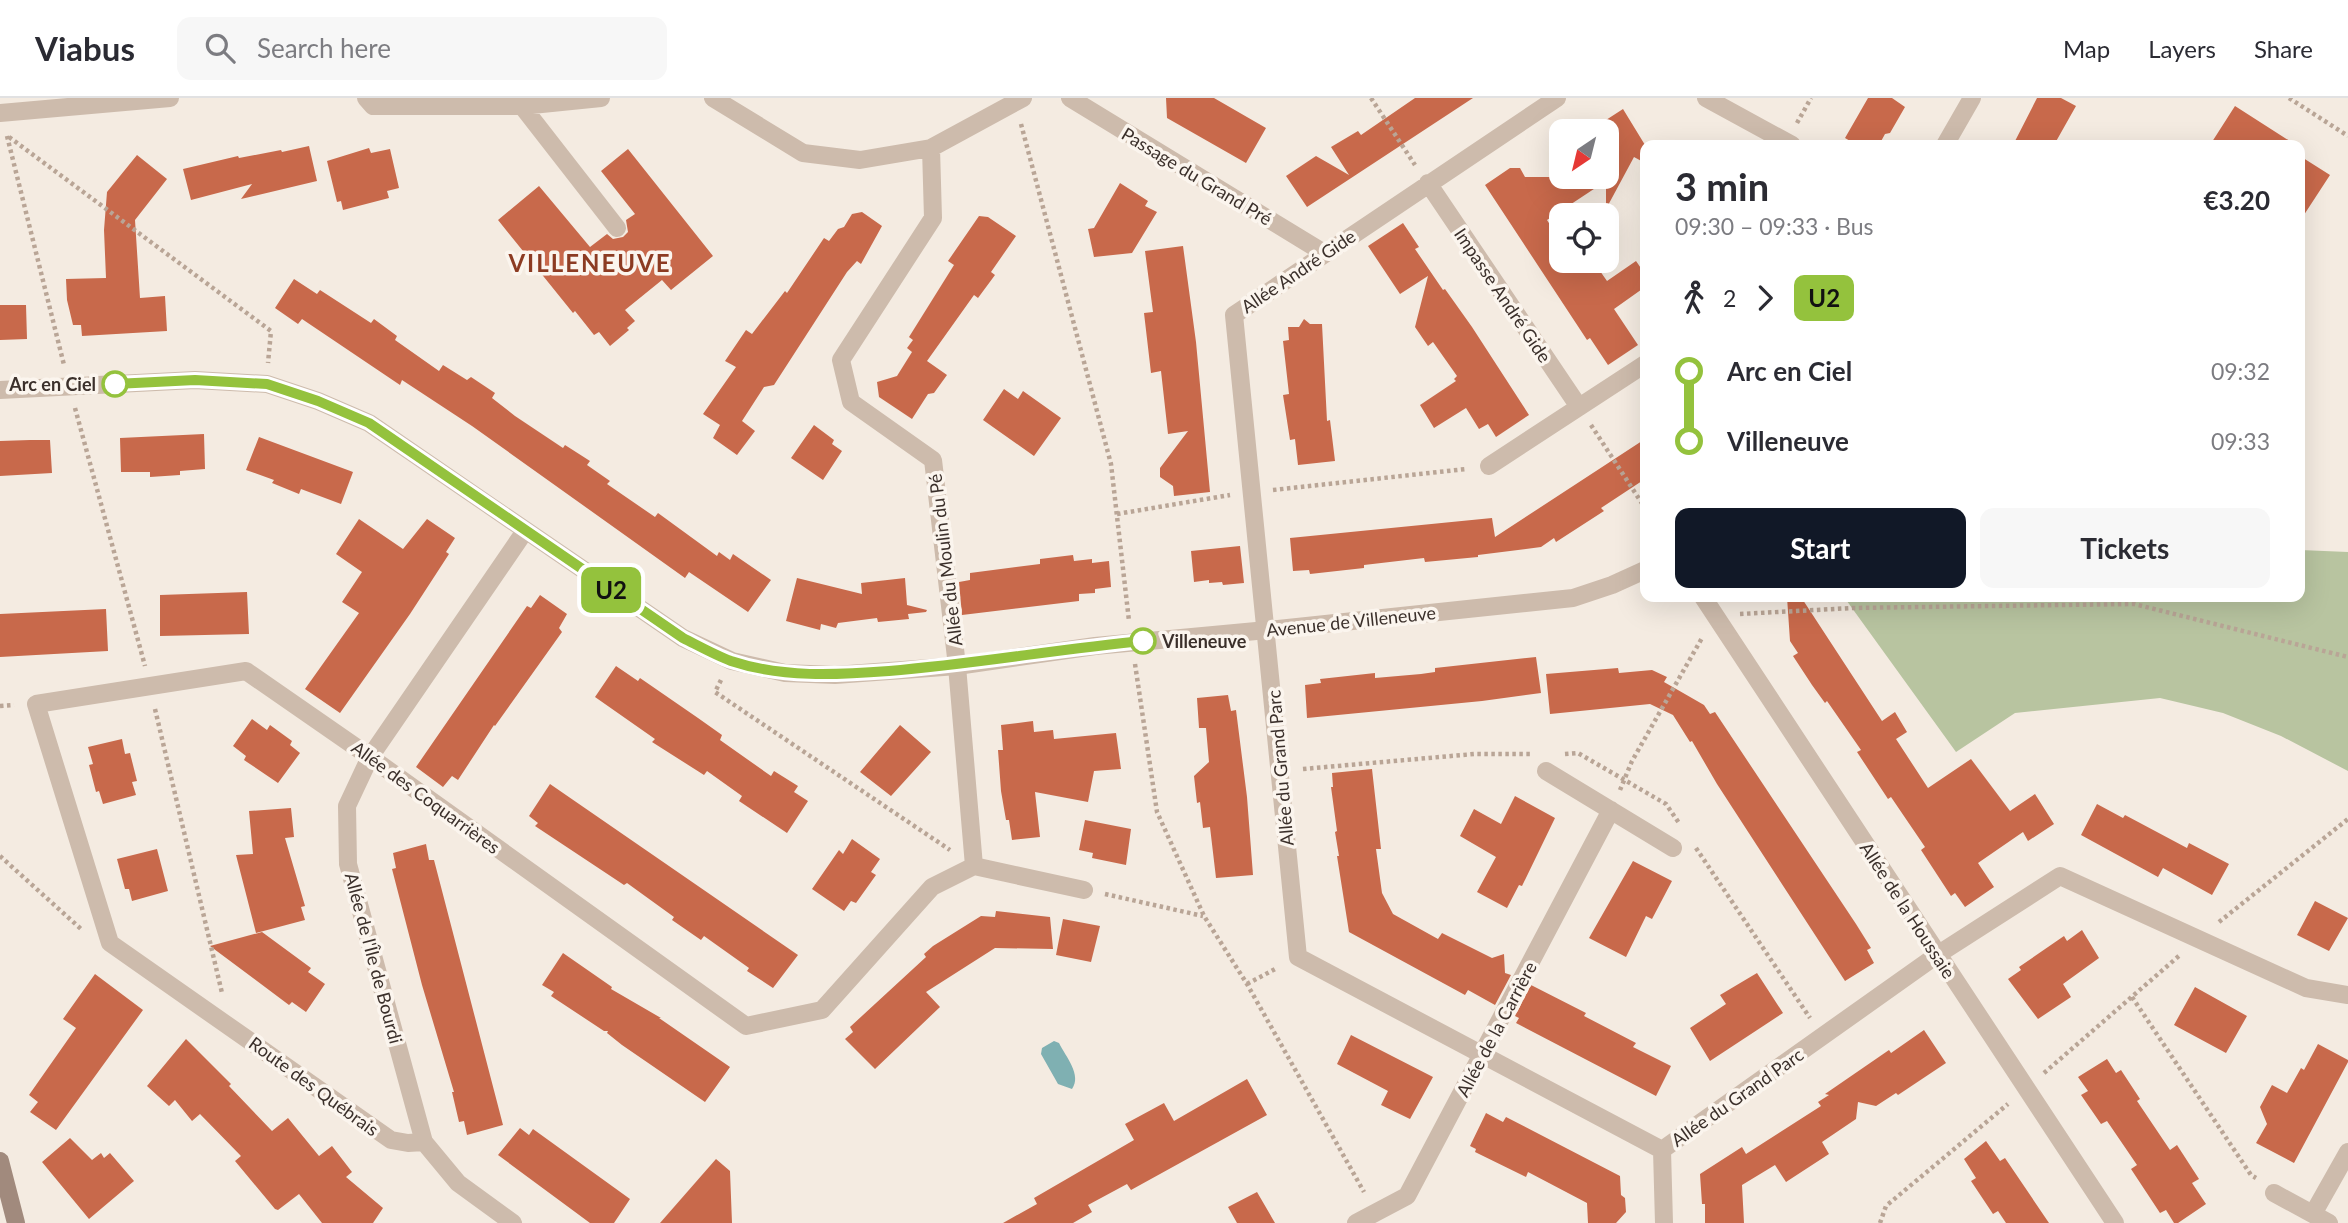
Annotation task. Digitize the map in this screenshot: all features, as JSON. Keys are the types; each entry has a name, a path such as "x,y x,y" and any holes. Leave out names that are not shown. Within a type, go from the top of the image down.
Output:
{"main road":[{"path":"0,1161 16,1223"}],"street":[{"path":"0,113 170,98"},
{"path":"366,98 373,106 522,106 601,98"},
{"path":"713,98 803,153 860,160 931,148 1019,101"},
{"name":"Passage du Grand Pré","path":"1070,98 1324,253"},
{"name":"Allée André Gide","path":"1267,630 1234,315 1556,98"},
{"path":"1706,98 1783,140"},
{"path":"1948,140 1972,98"},
{"path":"522,106 617,228"},
{"name":"Allée du Moulin du Pé","path":"931,148 933,218 841,360 851,402 933,460 957,666"},
{"name":"Impasse André Gide","path":"1427,183 1579,407"},
{"path":"1489,466 1640,367"},
{"name":"Avenue de Villeneuve","path":"0,390 195,380 267,384 318,401 369,423 683,638 732,661 785,673 835,675 957,666 1131,642 1573,598 1640,572"},
{"name":"Allée de l'Île de Bourdi","path":"424,1142 348,864 347,806 370,757 525,531"},
{"name":"Allée de la Houssaie","path":"1706,602 2115,1223"},
{"name":"Allée du Grand Parc","path":"1267,630 1298,957 1662,1150 1937,955 2060,876 2306,988 2348,995"},
{"path":"957,666 974,866 1084,890"},
{"name":"Allée des Coquarrières","path":"110,943 36,704 246,671 746,1026 822,1010 932,887 974,866"},
{"path":"1546,771 1673,848"},
{"name":"Allée de la Carrière","path":"1356,1223 1407,1196 1611,810"},
{"name":"Route des Québrais","path":"110,943 391,1140 424,1142"},
{"path":"424,1142 458,1183 513,1223"},
{"path":"1662,1150 1664,1223"},
{"path":"2274,1193 2321,1218 2348,1152"}],"path":[{"path":"1371,98 1427,183"},
{"path":"2289,98 2348,136"},
{"path":"1019,101 1111,464 1131,642 1157,812 1204,916 1247,984 1376,1213"},
{"path":"229,1025 150,687 69,386 8,137 271,331 267,384"},
{"path":"1579,407 1640,500"},
{"path":"1117,514 1252,492 1489,466"},
{"path":"1611,810 1632,761 1715,616 1852,608 2134,604 2348,657"},
{"path":"732,661 715,692 974,866"},
{"path":"0,856 77,927 110,943"},
{"path":"1084,890 1204,916"},
{"path":"1247,984 1298,957"},
{"path":"2132,997 2251,1175 2274,1193"},
{"path":"1880,1223 1886,1206 2026,1089"}],"green space":[{"path":"2305,550 2348,552 2348,771 2281,736 2223,713 2160,698 2015,713 1956,752 1848,602 2305,602"}],"water":[{"path":"1054,1041 1059,1043 1074,1072 1075,1084 1072,1089 1058,1084 1041,1054 1042,1048"}],"building":[{"path":"1166,98 1214,98 1266,128 1246,163 1167,118"},
{"path":"1415,98 1473,98 1307,207 1286,176 1316,156 1349,175 1331,147 1358,131 1361,135"},
{"path":"1868,98 1892,98 1905,107 1890,133 1885,134 1882,140 1845,138"},
{"path":"2037,98 2061,98 2076,106 2057,140 2016,140"},
{"path":"2235,106 2288,140 2213,140"},
{"path":"1623,109 1642,140 1640,160 1634,157 1619,185 1619,119 1608,119"},
{"path":"309,146 317,181 241,199 252,184 191,200 183,169 238,156 282,152"},
{"path":"369,148 371,153 390,149 399,188 387,191 389,198 343,210 341,201 337,202 327,161"},
{"path":"628,149 713,256 671,290 662,280 625,310 635,321 627,328 629,330 610,346 599,332 594,335 575,311 573,313 498,220 539,186 590,247 607,234 613,239 623,237 628,232 626,220 635,214 601,171"},
{"path":"137,155 167,179 135,220 140,298 165,296 167,331 82,336 81,325 73,325 67,300 66,279 106,278 104,230 107,192"},
{"path":"2305,159 2330,175 2305,213"},
{"path":"1510,168 1520,168 1525,177 1549,177 1549,189 1594,189 1573,203 1549,203 1549,273 1601,273 1607,281 1636,261 1640,267 1640,291 1614,309 1638,345 1608,365 1590,338 1587,340 1485,185"},
{"path":"1120,183 1148,201 1145,206 1157,212 1132,253 1094,257 1088,229 1094,228"},
{"path":"1606,189 1617,189 1609,203 1606,203"},
{"path":"862,212 882,226 861,264 857,261 847,272 774,385 764,387 742,421 755,431 737,455 713,438 720,425 703,414 736,367 725,361 746,330 752,334 785,291 787,293 824,238 829,241 838,229 844,227 852,214"},
{"path":"979,216 988,217 1016,236 991,272 995,275 978,298 974,295 927,361 947,375 934,393 928,394 912,419 879,397 877,382 897,376 912,352 907,348 913,340 909,337 954,265 948,261"},
{"path":"1403,223 1419,247 1415,249 1472,327 1529,415 1496,437 1488,424 1479,429 1466,408 1434,428 1420,405 1456,381 1454,379 1457,376 1433,342 1428,346 1415,327 1428,276 1400,294 1368,246"},
{"path":"1183,246 1196,342 1210,492 1174,496 1173,486 1160,477 1160,468 1188,431 1168,434 1161,371 1151,373 1144,313 1153,312 1145,251"},
{"path":"294,279 317,294 320,290 371,323 374,319 397,336 395,340 439,371 443,365 467,380 471,377 495,393 492,398 515,416 563,448 565,445 590,461 587,465 610,481 607,484 655,517 658,513 717,556 719,552 730,560 733,554 771,580 748,612 689,572 685,578 472,426 402,380 400,385 302,319 298,324 275,308"},
{"path":"0,305 26,305 27,339 0,340"},
{"path":"1304,319 1310,324 1322,324 1327,421 1330,420 1335,461 1298,465 1295,439 1290,440 1283,395 1289,394 1283,341 1289,340 1288,327 1299,327"},
{"path":"1004,389 1018,399 1023,391 1061,418 1034,456 983,420"},
{"path":"814,425 834,440 832,444 842,451 823,480 791,458"},
{"path":"204,434 205,469 180,471 180,475 150,477 150,472 121,472 120,438"},
{"path":"259,437 353,472 341,504 301,489 299,494 272,483 274,480 246,470"},
{"path":"50,440 52,473 0,476 0,441"},
{"path":"1640,442 1640,482 1601,508 1604,511 1556,542 1554,538 1541,547 1478,557 1425,562 1424,558 1364,565 1364,568 1310,574 1309,570 1293,571 1290,538 1492,518 1495,537"},
{"path":"359,519 403,549 427,519 455,538 446,552 449,554 410,614 340,713 305,689 359,613 342,602 362,572 336,554"},
{"path":"1240,546 1244,583 1223,585 1222,582 1209,583 1209,580 1194,582 1191,551"},
{"path":"1073,555 1074,561 1109,561 1111,587 1095,589 1095,593 1079,594 1079,601 962,615 959,582 970,580 970,573 1040,564 1040,559"},
{"path":"797,578 862,594 861,583 905,578 907,605 927,610 908,614 909,619 878,622 877,618 838,623 836,628 821,624 820,630 786,621"},
{"path":"247,592 249,634 160,636 160,595"},
{"path":"540,595 567,614 559,628 562,632 494,725 458,780 452,776 443,787 416,767 527,606 531,608"},
{"path":"1787,602 1804,602 1882,721 1895,712 1907,732 1896,739 1928,788 1971,759 2010,811 2035,794 2054,824 2028,841 2023,832 1978,863 1994,887 1965,907 1955,893 1951,896 1921,850 1925,847 1891,797 1888,799 1857,752 1861,750 1827,701 1825,703 1812,685 1793,656 1798,653 1790,641"},
{"path":"106,609 108,651 0,657 0,614"},
{"path":"1536,657 1541,693 1307,718 1305,685 1321,683 1320,679 1375,673 1375,678 1421,674 1435,672 1435,668"},
{"path":"616,666 638,681 640,678 722,735 720,740 771,776 774,771 798,786 794,792 808,801 787,833 739,801 742,796 707,771 704,775 652,742 655,739 595,697"},
{"path":"1618,668 1619,673 1652,670 1667,677 1664,682 1704,705 1710,714 1715,712 1856,924 1871,948 1867,950 1874,963 1845,981 1673,715 1650,704 1550,714 1546,674"},
{"path":"1228,695 1231,711 1236,710 1253,875 1216,878 1210,827 1203,828 1194,776 1209,762 1206,728 1199,728 1197,698"},
{"path":"252,719 267,730 270,725 292,741 290,745 300,753 278,783 244,760 246,756 233,746"},
{"path":"1033,721 1034,732 1053,730 1054,739 1116,733 1121,769 1094,771 1088,802 1035,792 1040,837 1012,840 1001,791 998,750 1003,750 1001,725"},
{"path":"900,725 931,752 891,796 860,772"},
{"path":"122,739 125,754 130,753 137,781 132,782 136,795 103,804 99,791 96,792 89,765 93,764 88,747"},
{"path":"1372,769 1381,849 1376,849 1382,893 1393,914 1438,939 1442,933 1492,958 1504,954 1505,973 1511,975 1495,1005 1468,990 1465,995 1349,932 1337,856 1332,773"},
{"path":"550,784 798,955 773,988 704,936 701,940 672,920 674,917 627,883 624,885 535,826 538,823 529,816"},
{"path":"1515,796 1555,818 1522,886 1519,885 1507,908 1477,892 1496,857 1460,836 1474,809 1501,824"},
{"path":"2097,804 2123,818 2125,815 2187,848 2189,843 2229,864 2212,895 2163,868 2158,877 2081,835"},
{"path":"291,808 294,837 285,838 305,906 301,907 305,920 256,933 236,855 253,854 249,811"},
{"path":"1085,820 1131,829 1126,865 1092,858 1093,853 1079,850"},
{"path":"852,839 880,859 871,872 876,875 856,903 851,901 844,911 812,889 839,850 843,854"},
{"path":"426,844 429,860 434,860 503,1125 467,1135 464,1121 459,1122 454,1092 422,985 392,869 396,868 393,853"},
{"path":"157,849 168,891 132,901 129,889 125,889 117,859"},
{"path":"1633,861 1672,881 1652,919 1646,916 1626,957 1589,938"},
{"path":"2315,901 2348,918 2329,951 2297,935"},
{"path":"996,911 1050,917 1053,949 995,948 926,992 940,1007 875,1069 845,1039 853,1032 850,1027 926,957 924,954 933,946 981,916 995,917"},
{"path":"1063,919 1100,926 1091,962 1056,955"},
{"path":"2082,930 2099,958 2063,984 2071,997 2038,1019 2008,979 2021,970 2019,967 2064,936 2067,941"},
{"path":"262,932 311,968 308,972 325,984 306,1012 292,1002 289,1005 210,946"},
{"path":"563,953 612,987 611,989 661,1018 730,1067 705,1102 622,1045 607,1033 608,1031 551,996 554,992 542,985"},
{"path":"1757,973 1783,1013 1710,1061 1690,1028 1726,1004 1720,995"},
{"path":"95,974 143,1010 56,1130 30,1112 38,1102 29,1095 76,1028 63,1019"},
{"path":"1531,985 1586,1013 1584,1016 1636,1043 1633,1047 1671,1066 1656,1096 1516,1023 1519,1018 1515,1016"},
{"path":"2195,987 2247,1016 2226,1053 2174,1025"},
{"path":"1924,1030 1946,1063 1898,1095 1896,1093 1876,1106 1858,1102 1856,1119 1822,1142 1829,1154 1786,1182 1775,1165 1742,1185 1744,1223 1705,1223 1700,1174 1742,1147 1746,1154 1821,1106 1818,1102 1829,1095 1825,1094 1889,1050 1891,1053"},
{"path":"1351,1035 1433,1077 1410,1119 1381,1105 1388,1091 1337,1064"},
{"path":"186,1039 231,1084 229,1086 272,1131 288,1118 319,1156 332,1146 352,1172 346,1177 383,1208 373,1223 322,1223 299,1194 278,1210 275,1209 235,1161 241,1156 200,1114 192,1121 175,1100 169,1106 147,1086"},
{"path":"2318,1044 2348,1062 2294,1163 2256,1143 2267,1124 2260,1107 2272,1085 2287,1093"},
{"path":"2107,1059 2116,1073 2121,1070 2140,1099 2137,1101 2170,1150 2177,1145 2199,1179 2192,1183 2206,1204 2178,1223 2174,1223 2166,1210 2160,1213 2131,1169 2137,1165 2107,1121 2101,1124 2081,1095 2088,1091 2078,1077"},
{"path":"1247,1079 1267,1115 1131,1190 1127,1184 1088,1205 1092,1212 1073,1223 1003,1223 1037,1204 1034,1198 1134,1140 1125,1124 1164,1103 1174,1121"},
{"path":"1486,1113 1503,1122 1506,1117 1620,1176 1621,1195 1625,1198 1626,1212 1616,1223 1588,1223 1587,1203 1528,1172 1526,1177 1475,1152 1476,1149 1470,1146"},
{"path":"520,1128 529,1135 533,1129 630,1199 614,1223 590,1223 498,1155"},
{"path":"70,1138 92,1160 101,1153 104,1158 110,1153 134,1181 89,1219 42,1162"},
{"path":"1986,1141 2000,1161 2005,1158 2049,1223 2006,1223 1998,1211 1993,1214 1971,1181 1976,1178 1964,1159"},
{"path":"716,1159 730,1171 732,1223 660,1223"},
{"path":"1257,1192 1275,1223 1237,1223 1228,1207"}],"bus line":[{"name":"U2","path":"115,384 195,380 267,384 318,401 369,423 683,638 732,661 785,673 835,675 957,666 1143,641"}],"place":[{"name":"Arc en Ciel","path":"115,384"},
{"name":"Villeneuve","path":"1143,641"}],"district":[{"name":"VILLENEUVE","path":"590,262"}]}
